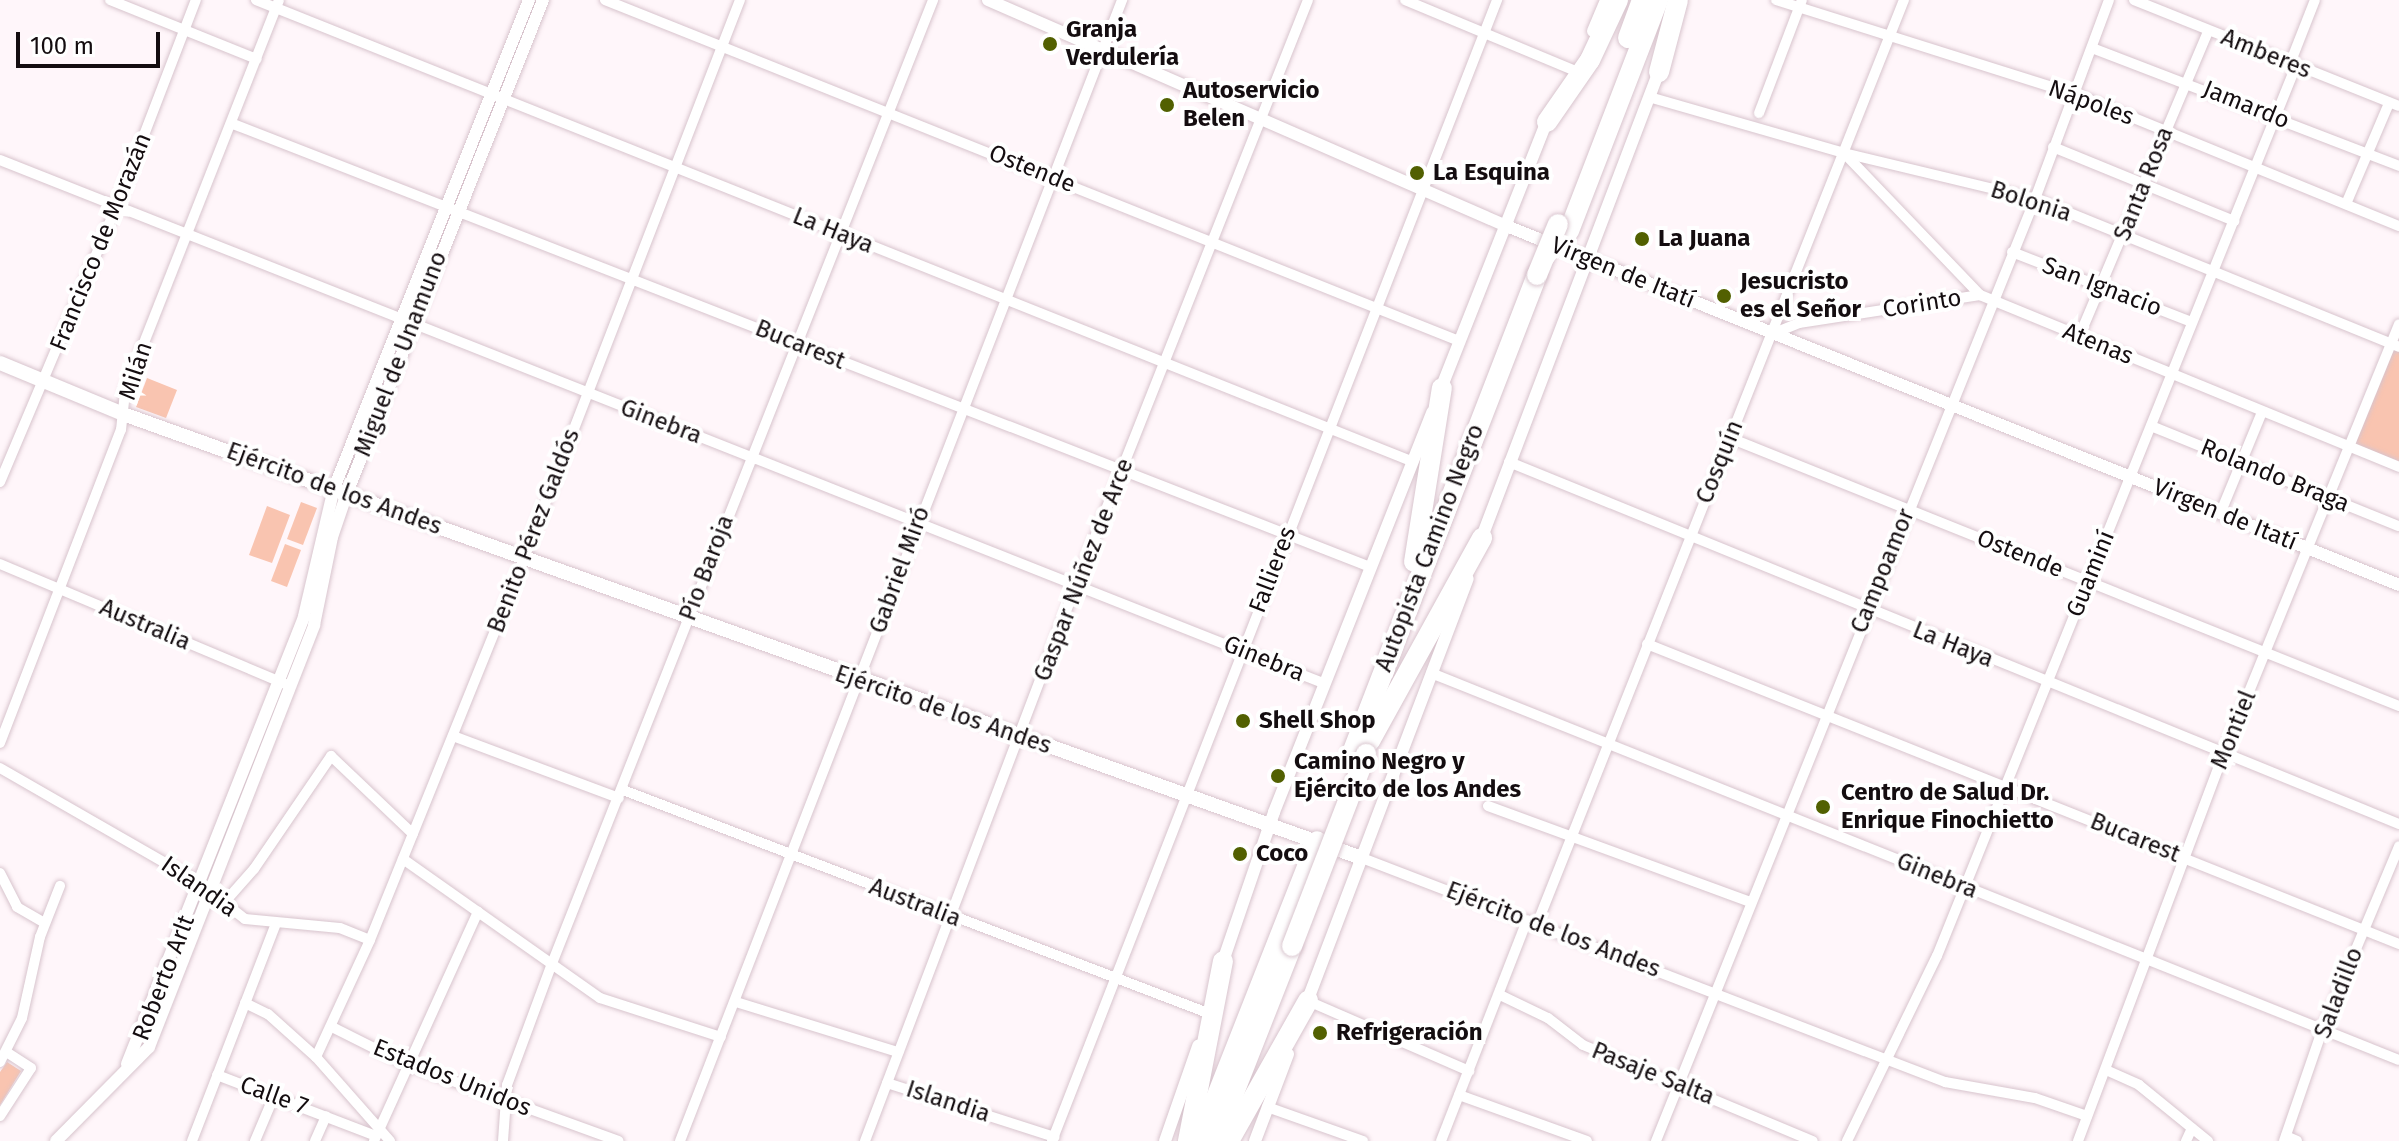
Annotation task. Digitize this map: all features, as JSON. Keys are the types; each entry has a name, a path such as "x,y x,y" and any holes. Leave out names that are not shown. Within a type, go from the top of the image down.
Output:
{"highway":[{"path":"1547,122 1590,60 1618,0"},
{"name":"Autopista Camino Negro","path":"1564,227 1642,0"},
{"name":"Autopista Camino Negro","path":"1363,749 1381,676 1658,0"},
{"path":"1659,72 1678,0"},
{"name":"Autopista Camino Negro","path":"1199,1141 1285,944 1363,749 1544,276"},
{"path":"1381,676 1421,532 1442,388"},
{"path":"1363,749 1482,538"},
{"name":"Autopista Camino Negro","path":"1215,1141 1285,944"},
{"path":"1188,1141 1223,961"},
{"path":"1229,1141 1308,1001"}],"main road":[{"name":"Ejército de los Andes","path":"0,363 123,414 859,681 1270,823 1362,858"}],"street":[{"path":"110,0 257,59"},
{"name":"Francisco de Morazán","path":"0,482 116,208 196,0"},
{"name":"La Haya","path":"256,0 278,4 497,96 1411,461"},
{"name":"Miguel de Unamuno","path":"497,96 529,0"},
{"name":"Miguel de Unamuno","path":"205,888 284,684 341,491 497,96 543,0"},
{"name":"Ostende","path":"605,0 1459,341"},
{"name":"Benito Pérez Galdós","path":"316,1057 370,940 453,736 740,0"},
{"name":"Pío Baroja","path":"503,1141 504,1101 551,966 621,794 886,111 933,0"},
{"name":"Virgen de Itatí","path":"988,0 1424,192 2399,585"},
{"name":"Gabriel Miró","path":"680,1141 859,681 960,408 1122,0"},
{"name":"Gaspar Núñez de Arce","path":"865,1141 1076,585 1214,244 1308,0"},
{"path":"1405,0 1573,70"},
{"name":"Fallieres","path":"1053,1139 1327,427 1424,192 1497,0"},
{"path":"1165,1141 1270,823 1368,566 1547,122 1606,0"},
{"path":"1255,1141 1509,462 1688,0"},
{"name":"Nápoles","path":"1776,0 1800,4 1888,39 2075,94 2399,226"},
{"name":"Cosquín","path":"1441,1141 1500,995 1573,836 1904,0"},
{"name":"Campoamor","path":"1656,1141 1867,609 2035,199 2109,0"},
{"name":"Amberes","path":"2134,0 2394,104"},
{"name":"Guaminí","path":"1847,1141 1965,888 2255,168 2315,0"},
{"name":"Milán","path":"0,743 123,414 125,391 278,4"},
{"path":"1759,113 1800,4"},
{"name":"Santa Rosa","path":"2079,337 2208,31"},
{"name":"Jamardo","path":"2092,48 2399,166"},
{"name":"Bolonia","path":"1649,97 1844,153 2035,199 2395,345"},
{"path":"2346,204 2367,153 2394,104"},
{"name":"Bucarest","path":"233,124 1368,566"},
{"path":"2053,147 2234,221"},
{"name":"Atenas","path":"1844,153 1980,295 2399,467"},
{"name":"Ginebra","path":"0,160 187,237 1323,683"},
{"name":"San Ignacio","path":"2012,252 2192,322"},
{"name":"Corinto","path":"1772,334 1799,323 1980,295"},
{"name":"Montiel","path":"2078,1141 2224,753 2350,446 2395,345 2399,324"},
{"path":"2220,514 2262,412"},
{"name":"Rolando Braga","path":"2151,426 2399,526"},
{"name":"Ostende","path":"1730,438 2399,706"},
{"name":"La Haya","path":"1509,462 1689,539 2399,824"},
{"name":"Australia","path":"0,564 284,684"},
{"name":"Bucarest","path":"1647,644 2399,944"},
{"name":"Ginebra","path":"1431,673 2399,1060"},
{"name":"Australia","path":"453,736 621,794 1208,1013"},
{"path":"223,904 254,869 331,756 413,834"},
{"name":"Islandia","path":"0,768 205,888 245,919 340,928 370,940"},
{"path":"1488,806 1751,902"},
{"name":"Saladillo","path":"2285,1139 2323,1028 2399,846"},
{"name":"Ejército de los Andes","path":"1362,858 1958,1086 2035,1098 2087,1116"},
{"path":"403,859 551,966 608,1003 721,1037"},
{"path":"0,873 17,907 45,923"},
{"path":"0,1116 31,1068 3,1057 22,1018 45,923 60,886"},
{"name":"Roberto Arlt","path":"56,1141 149,1047 205,888"},
{"path":"376,1135 478,912"},
{"path":"192,1141 276,923"},
{"name":"Pasaje Salta","path":"1500,995 1548,1018 1583,1045 1678,1082 1813,1141"},
{"path":"1308,1001 1469,1071"},
{"name":"Islandia","path":"736,1002 898,1052"},
{"path":"245,1003 268,1014 316,1057 376,1135 390,1141"},
{"name":"Estados Unidos","path":"332,1027 406,1064 619,1141"},
{"path":"2106,1070 2139,1085 2208,1141"},
{"name":"Calle 7","path":"217,1075 376,1135"},
{"name":"Islandia","path":"887,1083 1053,1139"},
{"path":"1459,1095 1587,1141"},
{"path":"255,1141 274,1096"},
{"path":"1267,1107 1363,1141"},
{"path":"315,1141 326,1116"},
{"path":"2186,1141 2192,1128"},
{"path":"2285,1139 2297,1141"}],"shaded area":[{"path":"2391,344 2399,347 2399,466 2351,446"},
{"path":"147,378 177,390 166,418 136,407"},
{"path":"301,502 317,508 303,545 287,539"},
{"path":"267,506 290,515 272,563 249,555"},
{"path":"285,544 301,550 287,587 271,581"},
{"path":"7,1062 21,1071 0,1105 0,1072"}],"place":[{"name":"Granja Verdulería","path":"1050,44"},
{"name":"Autoservicio Belen","path":"1167,105"},
{"name":"La Esquina","path":"1417,173"},
{"name":"La Juana","path":"1642,239"},
{"name":"Jesucristo es el Señor","path":"1724,296"},
{"name":"Shell Shop","path":"1243,721"},
{"name":"Camino Negro y Ejército de los Andes","path":"1278,776"},
{"name":"Centro de Salud Dr. Enrique Finochietto","path":"1823,807"},
{"name":"Coco","path":"1240,854"},
{"name":"Refrigeración","path":"1320,1033"}]}
